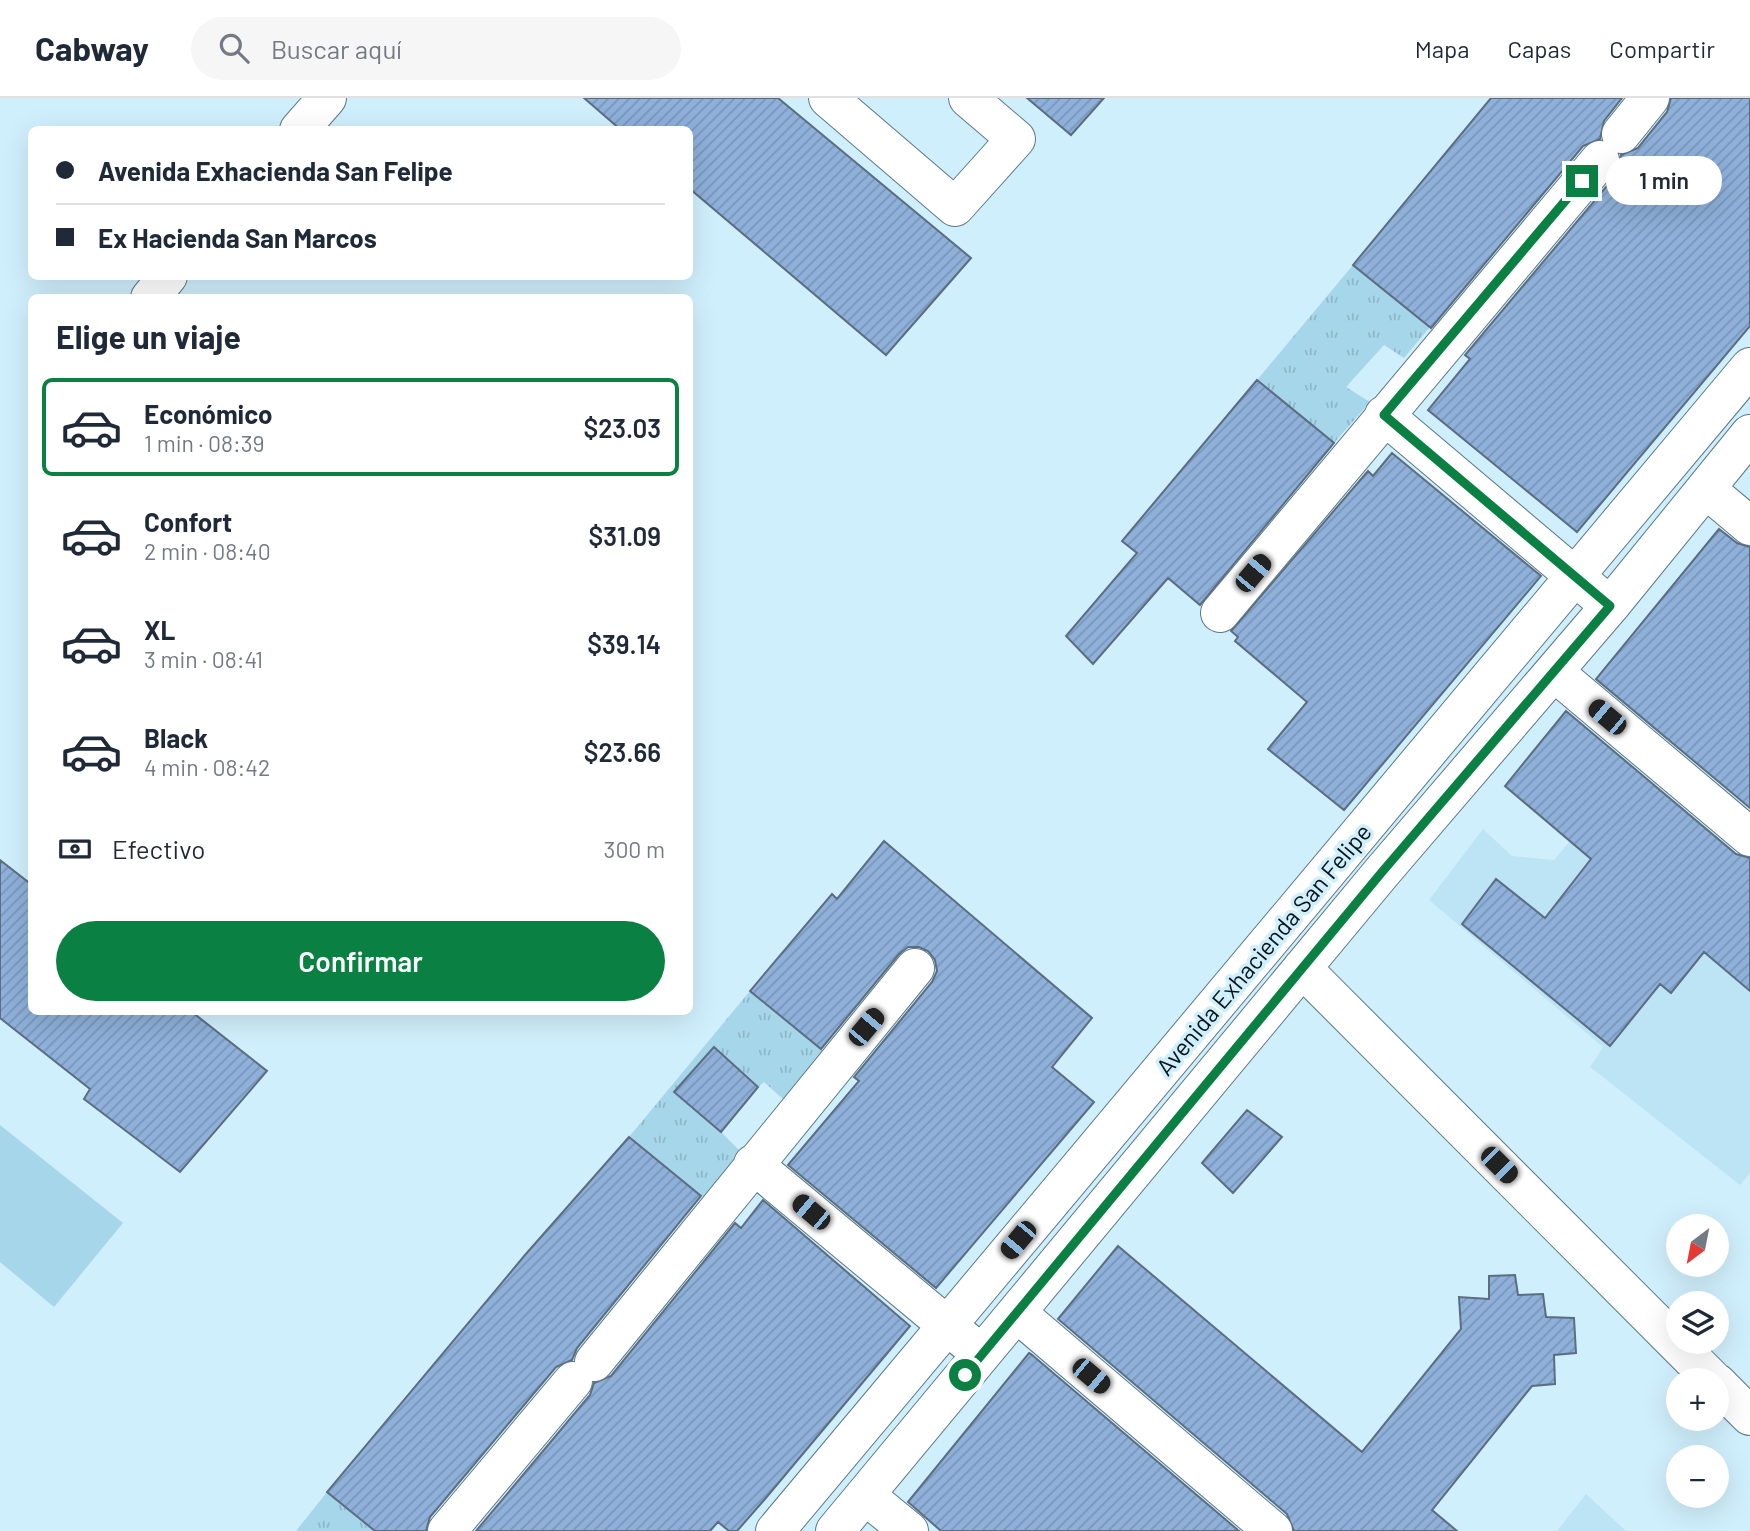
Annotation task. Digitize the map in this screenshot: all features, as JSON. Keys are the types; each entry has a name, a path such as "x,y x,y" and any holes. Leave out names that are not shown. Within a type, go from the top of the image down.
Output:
{"street":[{"path":"302,126 327,98"},
{"path":"828,98 955,207 1016,139 968,98"},
{"path":"1220,613 1650,98"},
{"path":"153,294 165,280"},
{"name":"Avenida Exhacienda San Felipe","path":"775,1531 1750,367"},
{"path":"1384,415 1610,606"},
{"name":"Avenida Exhacienda San Felipe","path":"835,1531 1302,968 1610,606 1750,434"},
{"path":"1706,489 1750,526"},
{"path":"1554,672 1750,837"},
{"path":"447,1531 584,1371 915,968"},
{"path":"1302,968 1702,1368"},
{"path":"753,1164 982,1355"},
{"path":"1017,1313 1273,1531"},
{"path":"1729,1395 1750,1416"},
{"path":"865,1495 909,1531"}],"shaded area":[{"path":"1483,829 1512,856 1554,860 1570,841 1750,991 1750,1173 1740,1185 1590,1067 1603,1047 1429,900"},
{"path":"1586,1494 1626,1531 1557,1531"}],"green space":[{"path":"1353,265 1430,327 1404,358 1384,345 1346,387 1370,402 1334,443 1257,380"},
{"path":"750,991 827,1054 794,1109 764,1082 758,1087 721,1132 741,1152 706,1199 629,1137"},
{"path":"0,1125 123,1223 54,1307 0,1262"},
{"path":"327,1492 375,1531 296,1531"}],"building":[{"path":"584,98 778,98 971,258 886,355 693,192 693,126 616,126"},
{"path":"1027,98 1104,98 1071,135"},
{"path":"1491,98 1622,98 1604,121 1600,139 1583,146 1431,328 1353,265"},
{"path":"1671,98 1750,98 1750,326 1577,532 1428,410 1470,359 1465,355 1617,174 1621,155 1638,148 1667,112"},
{"path":"1257,380 1334,443 1200,605 1168,578 1093,664 1066,636 1137,553 1122,541"},
{"path":"1392,453 1541,576 1344,810 1268,749 1307,702 1235,641 1238,637 1231,631 1368,471 1373,476"},
{"path":"1719,529 1737,543 1750,547 1750,808 1596,679"},
{"path":"1566,711 1736,854 1750,858 1750,991 1704,952 1671,993 1660,984 1610,1046 1462,924 1496,879 1545,918 1591,859 1505,786"},
{"path":"884,841 1092,1018 1052,1067 1094,1102 936,1288 788,1165 859,1081 854,1077 932,982 937,971 935,960 928,951 919,947 908,947 899,954 821,1049 750,991 832,894 837,899"},
{"path":"0,860 28,882 28,1015 196,1015 267,1071 180,1172 84,1099 90,1089 0,1018"},
{"path":"714,1047 758,1087 721,1132 674,1092"},
{"path":"1247,1110 1282,1137 1233,1193 1202,1163"},
{"path":"629,1137 701,1196 577,1348 572,1360 556,1367 430,1517 426,1531 375,1531 327,1492 525,1255"},
{"path":"763,1200 910,1326 765,1499 737,1531 729,1531 718,1522 710,1531 476,1531 590,1395 594,1383 611,1376 735,1223 741,1228"},
{"path":"1118,1246 1362,1452 1461,1329 1459,1297 1489,1299 1489,1276 1515,1275 1518,1295 1543,1294 1546,1317 1574,1318 1576,1353 1554,1355 1555,1384 1532,1386 1432,1510 1457,1531 1294,1531 1287,1514 1058,1319"},
{"path":"1029,1353 1239,1531 941,1531 908,1502"}],"route":[{"path":"965,1375 1382,872 1610,606 1384,415 1582,181"}]}
